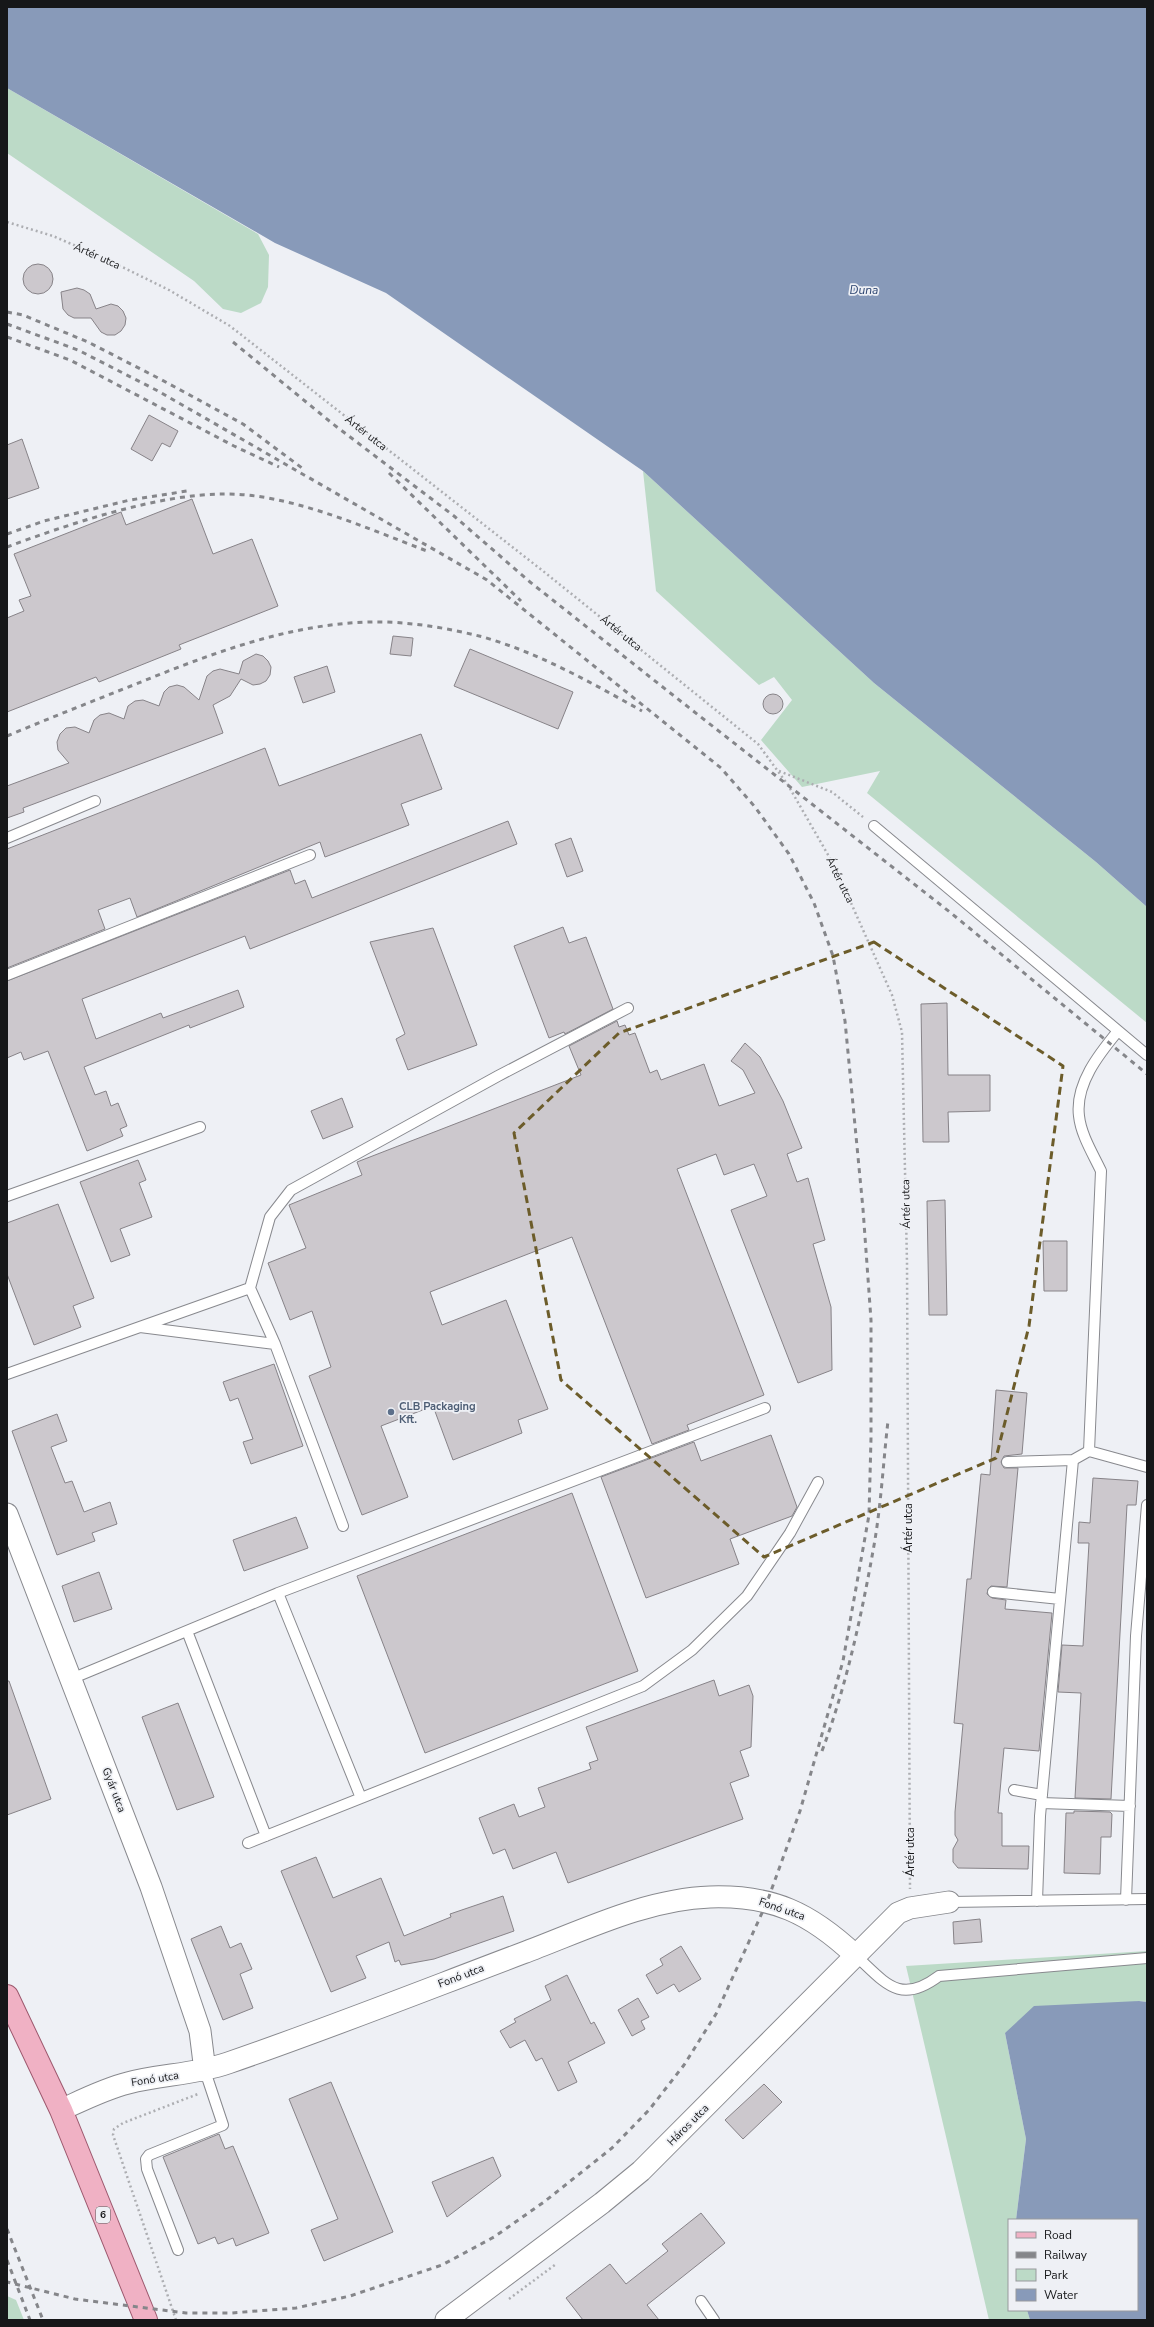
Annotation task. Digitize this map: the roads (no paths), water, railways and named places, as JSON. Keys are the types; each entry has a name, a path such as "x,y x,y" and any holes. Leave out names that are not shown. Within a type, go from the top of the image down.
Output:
{"main road":[{"name":"6","path":"7,1996 61,2110 146,2320"}],"street":[{"name":"Gyár utca","path":"7,1514 151,1887 200,2031 205,2071"},
{"name":"Fonó utca","path":"61,2110 93,2095 129,2083 205,2071 287,2043 611,1920 678,1901 707,1897 731,1896 767,1902 801,1914 812,1920 829,1931 855,1955"},
{"name":"Háros utca","path":"446,2320 602,2203 641,2171 898,1913 910,1908 949,1902"}],"lane":[{"path":"7,838 95,801"},
{"path":"874,826 1147,1055"},
{"path":"7,975 310,854"},
{"path":"343,1526 275,1344 250,1288 270,1218 291,1190 498,1076 628,1008"},
{"path":"1088,1451 1101,1171 1087,1141 1079,1116 1081,1092 1087,1073 1118,1031"},
{"path":"7,1196 200,1127"},
{"path":"7,1374 250,1288"},
{"path":"138,1327 275,1344"},
{"path":"71,1679 278,1593 765,1408"},
{"path":"1007,1462 1074,1460 1088,1451 1147,1467"},
{"path":"1036,1901 1042,1799 1074,1460"},
{"path":"248,1843 642,1686 692,1650 747,1596 790,1533 818,1482"},
{"path":"1126,1900 1136,1636 1147,1505"},
{"path":"993,1592 1060,1599"},
{"path":"278,1593 361,1798"},
{"path":"186,1631 266,1836"},
{"path":"1014,1790 1042,1799 1130,1806"},
{"path":"949,1902 1147,1899"},
{"path":"855,1955 891,1988 903,1990 926,1986 939,1976 1147,1958"},
{"path":"178,2250 147,2169 146,2159 149,2155 223,2125 205,2071"},
{"path":"701,2301 714,2320"}],"water":[{"name":"Duna","path":"7,7 1147,7 1147,907 1096,862 874,683 643,471 386,293 275,243 7,88"},
{"path":"1139,2001 1147,2002 1147,2320 1030,2320 1027,2311 1138,2311 1138,2219 1016,2219 1026,2139 1005,2033 1034,2006"}],"railway":[{"path":"7,312 23,315 88,342 162,380 243,424 302,468"},
{"path":"7,324 78,350 158,391 487,580 721,768 755,807 789,854 814,903 833,956 845,1021 863,1209 871,1320 871,1438 869,1515 843,1661 800,1811 767,1902 716,2014 684,2065 649,2110 612,2148 544,2202 494,2237 442,2265 350,2296 296,2308 231,2313 186,2313 75,2299 7,2282"},
{"path":"7,337 70,360 234,446 279,467"},
{"path":"233,342 333,424 454,516 530,582 951,913 1147,1074"},
{"path":"389,473 521,601"},
{"path":"7,534 44,521 130,500 187,491"},
{"path":"7,547 58,529 114,512 171,499 198,495 224,494 249,495 275,499 301,506 353,523 427,551"},
{"path":"7,736 192,662 250,642 309,628 370,622 413,624 442,628 483,637 545,660 642,711"},
{"path":"822,1751 846,1677 863,1602 878,1519 888,1421"},
{"path":"7,2229 43,2320"},
{"path":"7,2260 30,2320"}],"place":[{"name":"CLB Packaging Kft.","path":"391,1412"}]}
